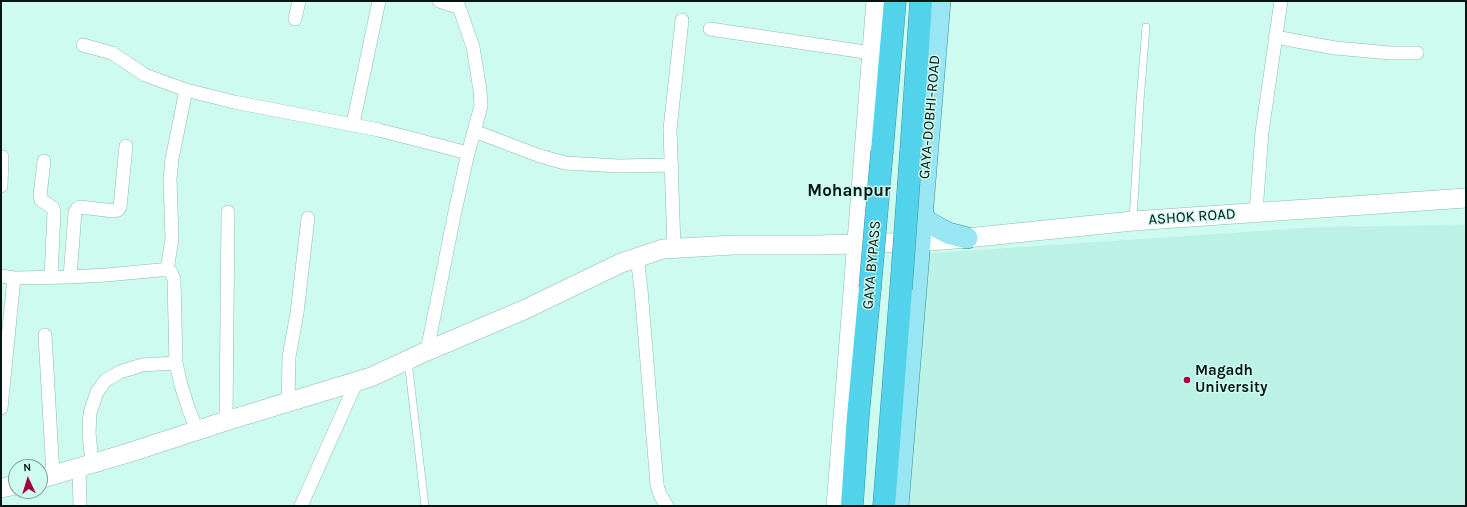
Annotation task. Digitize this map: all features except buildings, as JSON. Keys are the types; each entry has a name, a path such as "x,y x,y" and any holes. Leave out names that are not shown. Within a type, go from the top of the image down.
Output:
{"highway":[{"name":"GAYA BYPASS","path":"852,506 858,416 895,1"},
{"path":"884,506 921,1"}],"main road":[{"name":"GAYA-DOBHI-ROAD","path":"898,506 940,1"},
{"path":"920,230 928,222 948,233 967,238"}],"street":[{"path":"295,19 299,1"},
{"path":"353,124 380,1"},
{"path":"427,350 452,224 481,106 473,47 458,4 439,1"},
{"path":"836,506 876,1"},
{"path":"1256,212 1262,132 1281,1"},
{"path":"674,248 670,129 682,20"},
{"path":"710,29 872,53"},
{"path":"1275,36 1335,48 1417,53"},
{"path":"83,45 112,53 145,75 186,90 234,102 353,124 402,135 468,154"},
{"path":"167,270 172,239 170,179 172,159 186,90"},
{"path":"474,131 540,156 565,163 619,166 672,165"},
{"path":"70,277 75,212 80,207 114,211 118,210 120,207 126,146"},
{"path":"1,186 2,157"},
{"path":"44,161 40,196 41,200 52,208 54,212 51,277"},
{"name":"ASHOK ROAD","path":"967,238 1133,221 1466,198"},
{"path":"226,421 228,212"},
{"path":"288,402 289,357 308,218"},
{"path":"48,477 288,402 356,383 388,370 427,350 526,309 621,263 653,251 674,248 742,245 858,243 920,230"},
{"path":"637,257 657,485 660,495 667,506"},
{"path":"1,408 7,277 70,277 167,270 171,272 174,279 176,363 181,385 197,430"},
{"path":"44,335 47,459"},
{"path":"80,506 86,465 90,413 97,392 106,380 120,372 142,365 176,363"},
{"path":"301,506 356,383"}],"lane":[{"path":"1133,221 1146,27"},
{"path":"408,360 425,506"}],"shaded area":[{"name":"Magadh University","path":"1466,225 1466,506 901,506 917,254 1319,227"}],"place":[{"name":"Magadh University","path":"1187,380"}],"district":[{"name":"Mohanpur","path":"849,191"}]}
